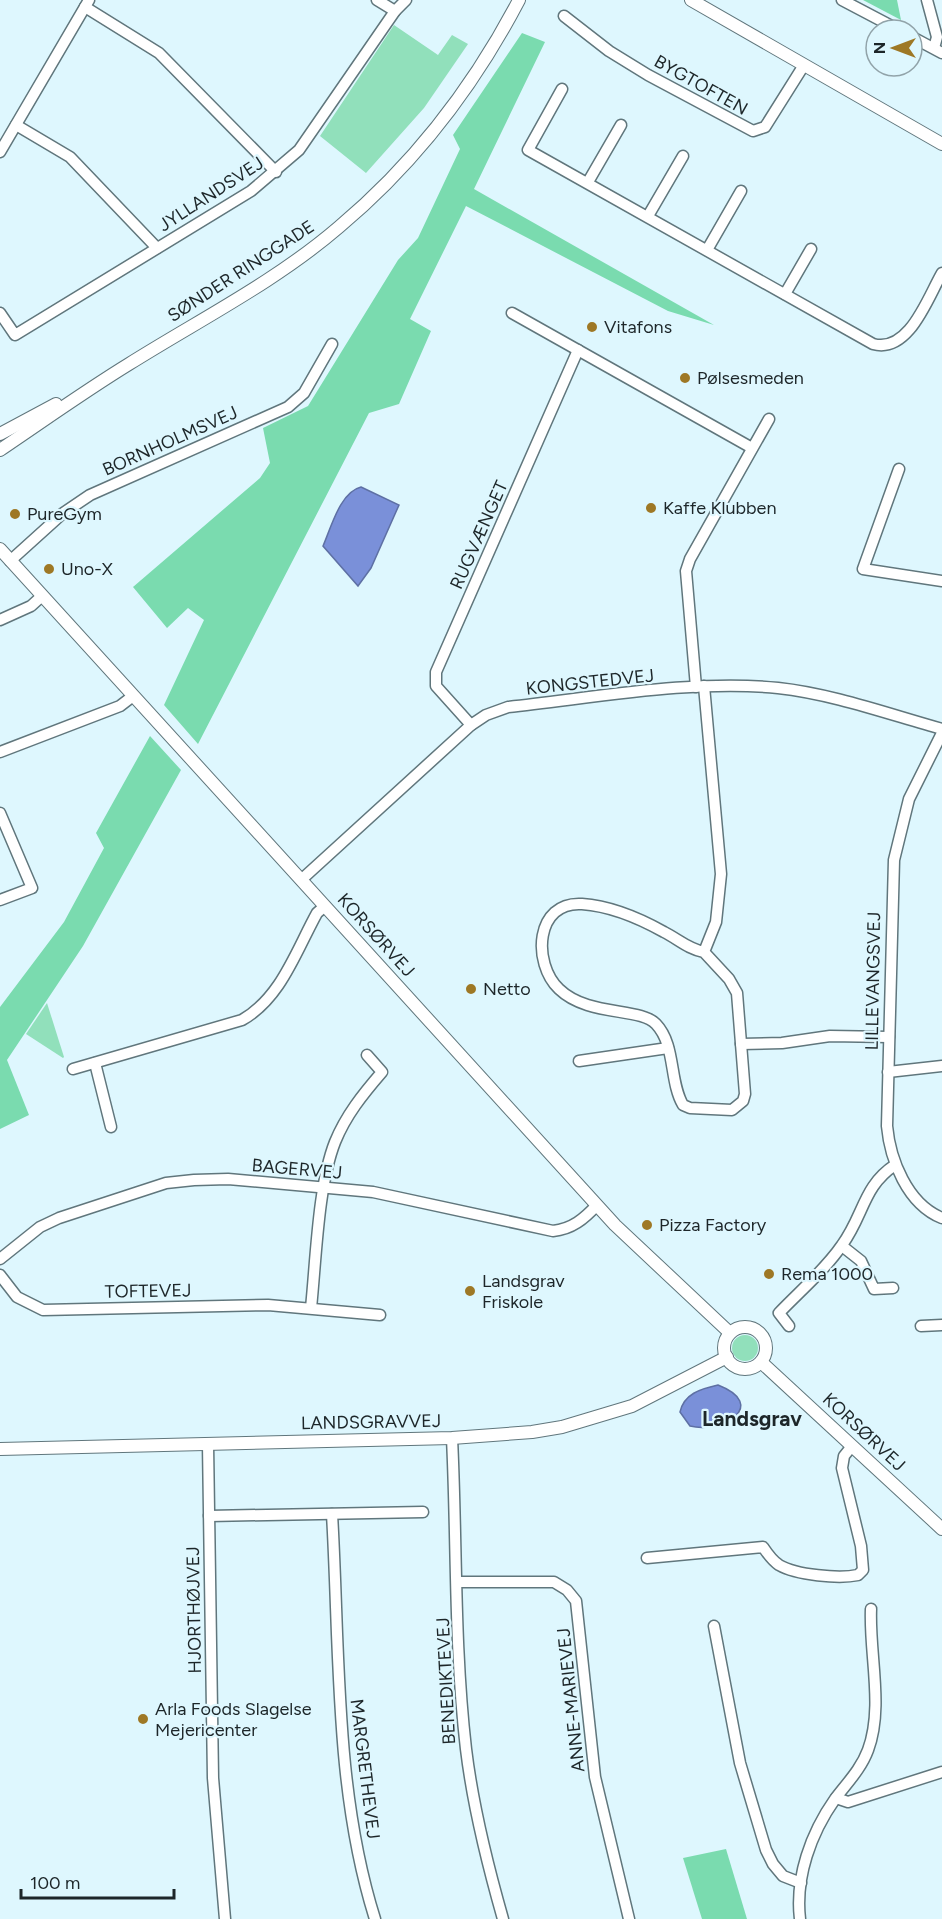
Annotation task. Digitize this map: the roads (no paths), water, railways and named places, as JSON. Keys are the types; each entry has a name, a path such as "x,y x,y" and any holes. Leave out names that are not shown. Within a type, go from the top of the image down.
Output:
{"street":[{"path":"376,0 395,11"},
{"name":"JYLLANDSVEJ","path":"0,313 15,335 251,191 276,172 317,127 395,11 406,0"},
{"name":"SØNDER RINGGADE","path":"0,450 128,364 303,255 354,213 434,130 467,87 519,0"},
{"path":"691,0 942,144"},
{"path":"842,0 876,18"},
{"path":"927,0 937,37 938,51"},
{"path":"0,152 87,3 159,53 276,172"},
{"name":"BYGTOFTEN","path":"564,15 609,51 648,75 753,131 765,127 804,65"},
{"path":"924,43 938,51"},
{"path":"562,89 528,150 873,344 886,346 908,333 940,279"},
{"path":"588,182 621,124"},
{"path":"16,125 70,157 158,248"},
{"path":"648,216 683,156"},
{"path":"707,250 741,191"},
{"path":"785,294 811,249"},
{"path":"512,313 752,448"},
{"name":"BORNHOLMSVEJ","path":"3,553 90,495 288,407 304,393 332,344"},
{"name":"RUGVÆNGET","path":"471,724 436,686 436,672 578,350"},
{"name":"SØNDER RINGGADE","path":"0,434 128,364"},
{"path":"0,442 82,389"},
{"path":"704,952 716,922 721,874 687,571 690,559 769,419"},
{"path":"899,469 863,568 942,580"},
{"name":"KORSØRVEJ","path":"3,553 597,1205 653,1263 730,1334"},
{"path":"0,620 30,606 42,596"},
{"name":"KONGSTEDVEJ","path":"301,880 471,724 486,714 508,707 700,687 778,688 819,694 942,731"},
{"path":"0,752 120,706 133,696"},
{"name":"LILLEVANGSVEJ","path":"942,731 909,800 896,849 892,889 887,1126 895,1165 920,1202 942,1218"},
{"path":"0,813 32,888 0,900"},
{"path":"568,905 607,909 642,920 691,950 704,952 734,986 738,1002 741,1044 745,1094 743,1101 732,1110 683,1106 662,1030 652,1020 588,1007 569,999 556,987 547,971 542,949 546,921 553,913 568,905"},
{"path":"73,1069 242,1020 257,1011 276,990 317,913 325,906"},
{"path":"741,1044 782,1043 830,1036 888,1036"},
{"path":"579,1061 668,1048"},
{"path":"311,1308 330,1156 344,1122 360,1097 382,1072 368,1055"},
{"path":"95,1063 111,1127"},
{"path":"888,1072 942,1066"},
{"path":"789,1326 779,1314 842,1246 859,1218 874,1182 895,1165"},
{"name":"BAGERVEJ","path":"0,1259 40,1227 59,1218 166,1183 228,1179 397,1196 553,1231 574,1226 597,1205"},
{"path":"842,1246 861,1261 874,1289 893,1288"},
{"name":"TOFTEVEJ","path":"0,1275 17,1297 43,1310 268,1305 380,1315"},
{"path":"921,1326 942,1325"},
{"path":"746,1327 759,1332 766,1347 761,1362 753,1367 743,1368 734,1365 727,1357 725,1347 730,1334 746,1327"},
{"name":"LANDSGRAVVEJ","path":"0,1449 452,1438 532,1432 593,1419 650,1398 727,1357"},
{"name":"KORSØRVEJ","path":"761,1362 942,1529"},
{"name":"BENEDIKTEVEJ","path":"452,1438 461,1696 466,1749 477,1820 503,1919"},
{"name":"HJORTHØJVEJ","path":"208,1444 213,1778 225,1919"},
{"path":"647,1558 763,1547 779,1565 827,1576 853,1576 863,1570 861,1546 842,1468 844,1456 852,1446"},
{"path":"209,1516 423,1512"},
{"name":"MARGRETHEVEJ","path":"332,1514 338,1683 346,1766 357,1841 375,1919"},
{"name":"ANNE-MARIEVEJ","path":"458,1582 554,1582 567,1590 576,1601 595,1777 613,1860 629,1919"},
{"path":"800,1919 801,1884 811,1842 836,1798 860,1768 873,1729 871,1609"},
{"path":"714,1626 740,1763 766,1850 773,1864 783,1876 801,1884"},
{"path":"836,1798 848,1802 942,1772"}],"water":[{"path":"361,487 399,505 371,568 358,586 323,546 342,503 354,490"},
{"path":"718,1385 733,1393 740,1401 740,1409 736,1416 715,1426 690,1426 680,1412 685,1401 694,1393"}],"place":[{"name":"Vitafons","path":"592,327"},
{"name":"Pølsesmeden","path":"685,378"},
{"name":"Kaffe Klubben","path":"651,508"},
{"name":"PureGym","path":"15,514"},
{"name":"Uno-X","path":"49,569"},
{"name":"Netto","path":"471,989"},
{"name":"Pizza Factory","path":"647,1225"},
{"name":"Rema 1000","path":"769,1274"},
{"name":"Landsgrav Friskole","path":"470,1291"},
{"name":"Arla Foods Slagelse Mejericenter","path":"143,1719"}],"district":[{"name":"Landsgrav","path":"752,1419"}]}
